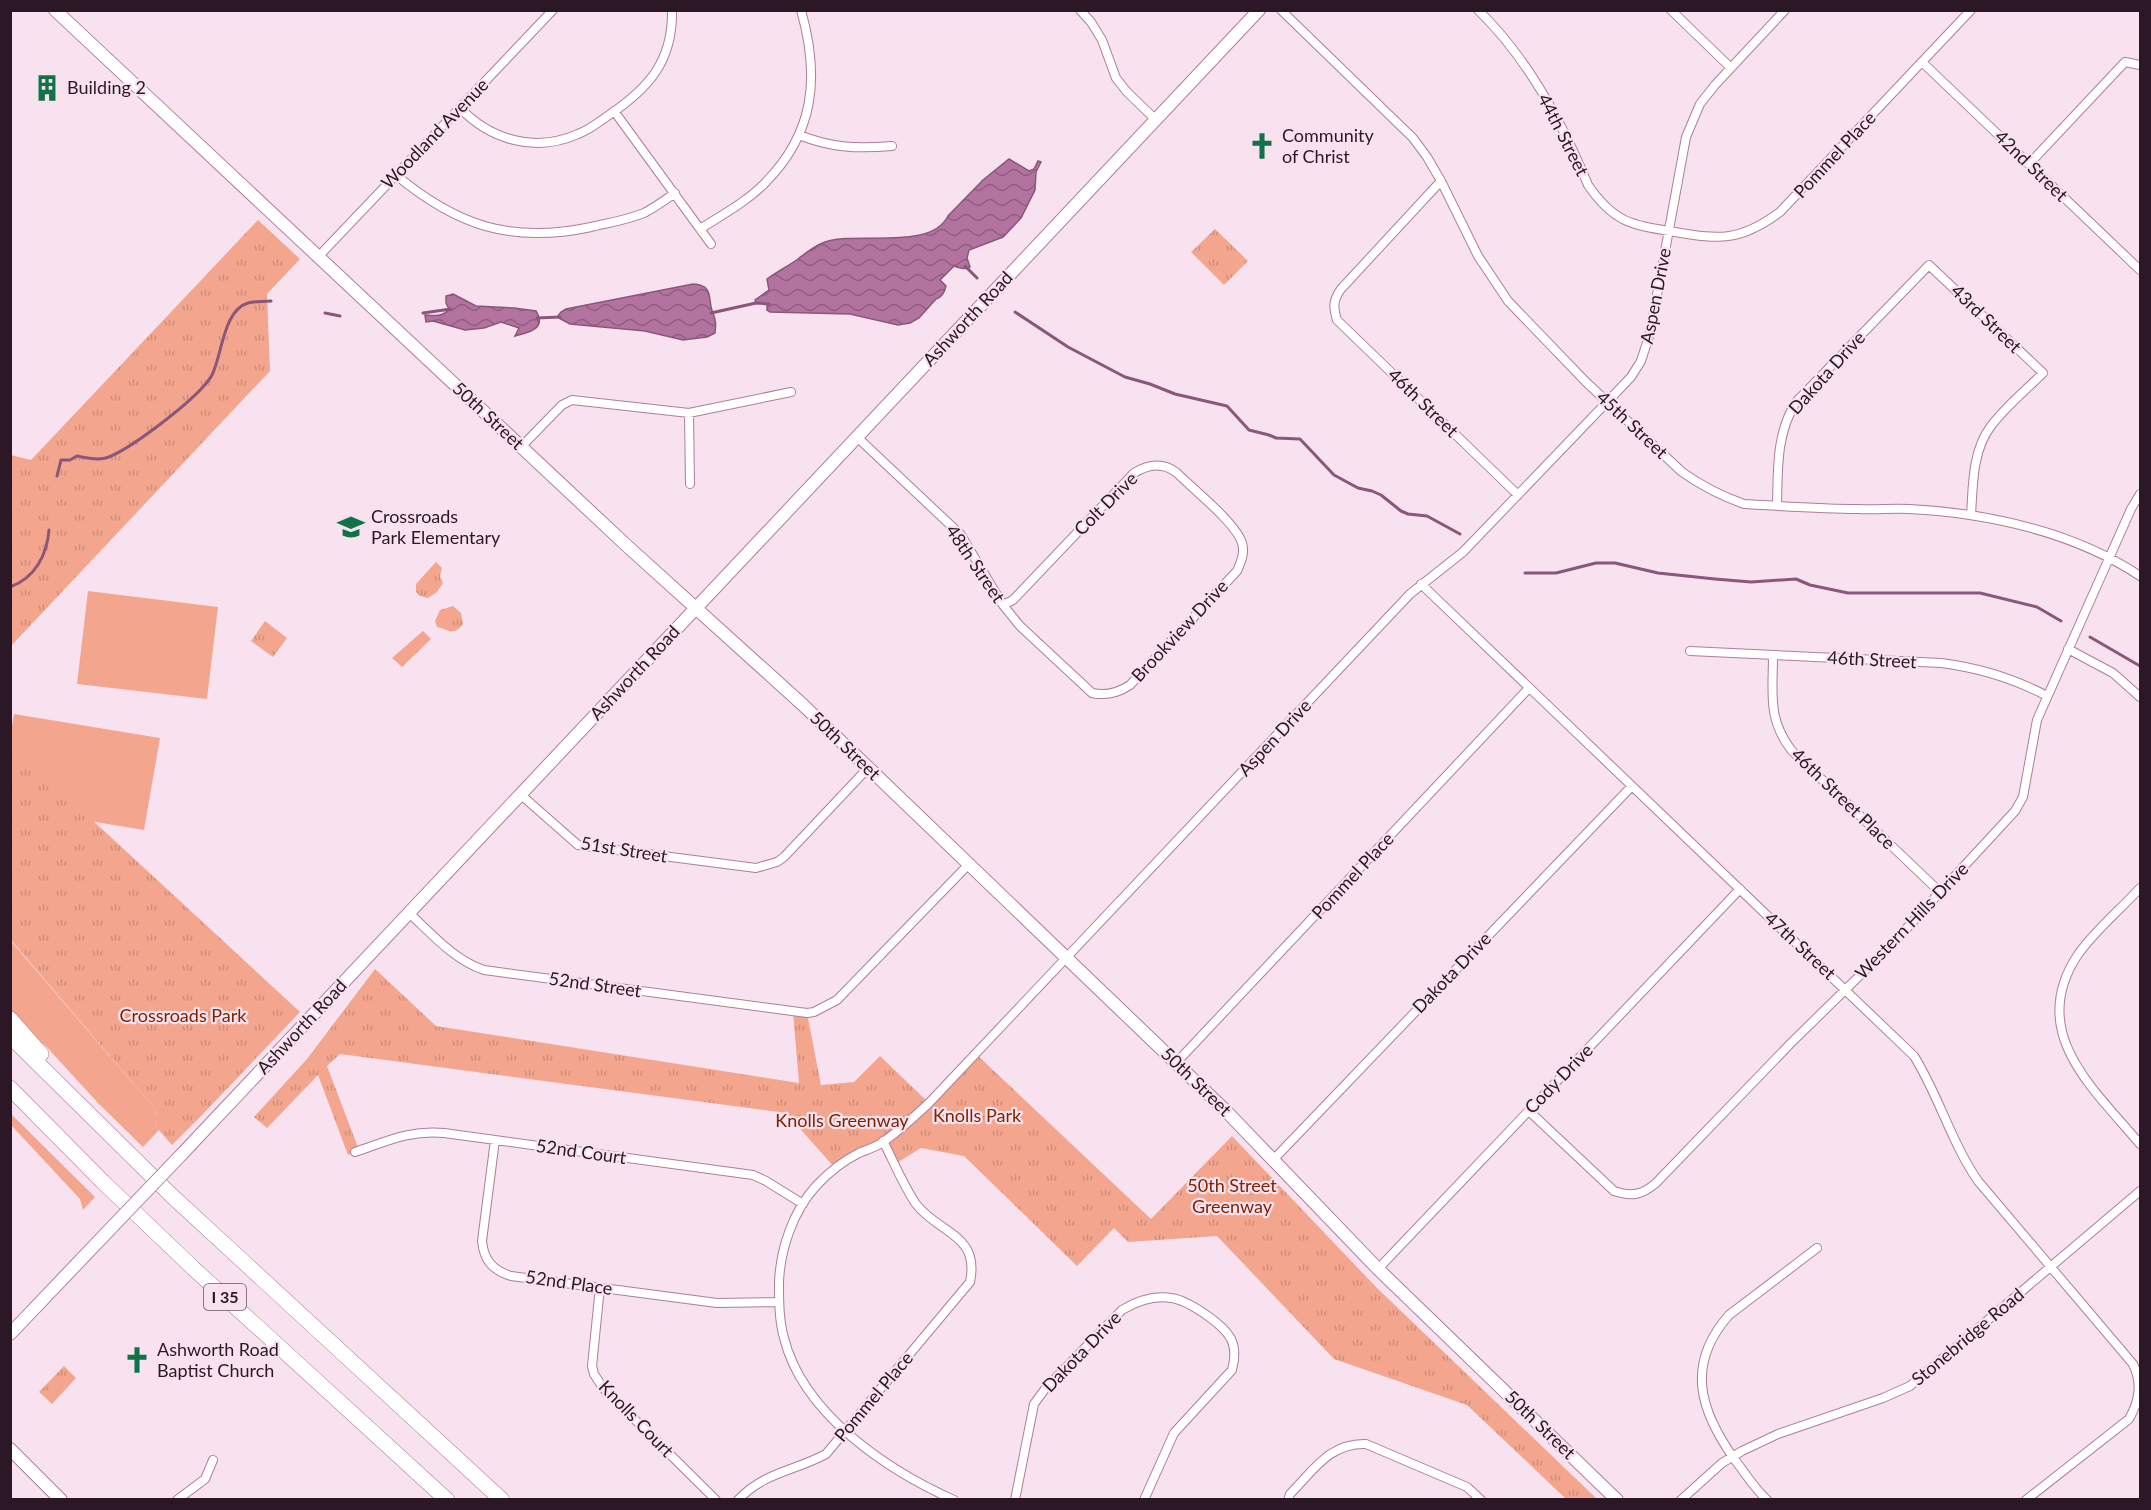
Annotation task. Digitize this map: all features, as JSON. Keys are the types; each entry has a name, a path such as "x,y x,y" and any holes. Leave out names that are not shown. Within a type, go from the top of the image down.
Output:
{"highway":[{"path":"10,1019 130,1156"},
{"name":"I 35","path":"10,1036 130,1156 502,1500"},
{"name":"I 35","path":"10,1088 194,1269 447,1500"}],"main road":[{"name":"50th Street","path":"55,10 520,447 696,608 969,864 1274,1159 1378,1269 1617,1500"},
{"name":"Ashworth Road","path":"10,1334 1259,10"},
{"path":"10,1449 61,1500"}],"street":[{"name":"Woodland Avenue","path":"318,257 553,10"},
{"path":"460,108 488,131 507,139 538,143 559,141 579,134 630,100 647,85 660,67 668,47 672,10"},
{"path":"700,229 764,184 784,161 799,135 806,118 812,87 812,56 801,10"},
{"path":"1080,10 1102,40 1116,78 1156,120"},
{"name":"45th Street","path":"1281,10 1400,124 1427,157 1442,181 1478,256 1503,294 1608,402 1682,472 1696,482 1727,499 1744,504 1908,509 1971,515 2012,523 2062,538 2140,576"},
{"name":"44th Street","path":"1478,10 1507,41 1537,83 1588,185 1599,201 1629,223 1668,231"},
{"path":"1671,10 1731,68"},
{"name":"Aspen Drive","path":"954,1500 903,1474 872,1452 821,1405 800,1376 784,1338 779,1302 783,1254 803,1204 815,1187 835,1168 883,1141 903,1127 929,1103 1421,584 1463,552 1631,377 1641,361 1650,333 1686,137 1695,114 1700,104 1731,68 1785,10"},
{"name":"Pommel Place","path":"1668,231 1710,238 1726,238 1746,233 1764,224 1780,212 1971,10"},
{"name":"42nd Street","path":"1922,62 2140,270"},
{"path":"2029,164 2125,62 2140,65"},
{"path":"614,111 711,244"},
{"path":"799,135 846,148 892,146"},
{"path":"396,175 431,202 469,221 509,232 530,234 572,231 627,219 645,212 675,193"},
{"name":"46th Street","path":"1442,181 1341,289 1335,297 1333,308 1336,320 1518,495"},
{"name":"43rd Street","path":"1929,265 2043,373 1991,425 1984,437 1974,470 1971,515"},
{"name":"Dakota Drive","path":"1777,506 1779,451 1788,416 1796,402 1929,265"},
{"path":"520,447 562,405 572,400 689,413 791,392"},
{"path":"689,413 690,484"},
{"name":"48th Street","path":"857,437 961,536 1003,605 1020,626 1092,693"},
{"name":"Colt Drive","path":"1003,605 1014,600 1134,473 1150,466 1170,468 1177,473 1228,522 1241,541"},
{"name":"Western Hills Drive","path":"1529,1111 1614,1191 1627,1196 1646,1192 1790,1044 1847,990 2015,811 2023,797 2037,720 2131,509 2140,494"},
{"name":"Brookview Drive","path":"1092,693 1102,695 1113,693 1130,685 1237,571 1242,560 1241,541"},
{"name":"47th Street","path":"1421,584 1914,1056 1965,1162 2133,1364 2139,1384 2139,1394 2129,1419 2026,1500"},
{"path":"2068,650 2113,673 2140,697"},
{"name":"46th Street","path":"1690,651 1941,663 1975,668 2016,681 2047,696"},
{"name":"46th Street Place","path":"1773,655 1773,713 1783,740 1940,892"},
{"name":"Pommel Place","path":"1176,1063 1529,688"},
{"name":"51st Street","path":"520,794 578,845 746,867 765,867 784,857 868,768"},
{"name":"Dakota Drive","path":"1274,1159 1631,787"},
{"name":"52nd Street","path":"408,912 458,958 484,970 802,1013 814,1012 837,1000 969,864"},
{"path":"2140,888 2079,954 2065,981 2060,1010 2064,1042 2071,1058 2140,1144"},
{"name":"Cody Drive","path":"1378,1269 1740,890"},
{"name":"52nd Court","path":"355,1152 407,1134 426,1132 495,1140 753,1175 803,1204"},
{"name":"52nd Place","path":"495,1140 482,1241 483,1254 488,1263 498,1272 510,1276 717,1303 779,1302"},
{"name":"Pommel Place","path":"738,1500 766,1477 812,1462 826,1454 970,1282 972,1257 964,1242 922,1211 914,1201 883,1141"},
{"name":"Stonebridge Road","path":"1681,1500 1733,1456 1778,1434 1883,1398 1910,1386 2140,1191"},
{"path":"1767,1500 1715,1430 1706,1408 1702,1385 1703,1361 1717,1328 1729,1315 1817,1248"},
{"name":"Knolls Court","path":"600,1287 591,1355 594,1374 603,1388 716,1500"},
{"name":"Dakota Drive","path":"1016,1500 1034,1404 1045,1389 1116,1315 1134,1303 1153,1297 1172,1298 1191,1304 1225,1332 1234,1348 1235,1360 1232,1370 1174,1433 1144,1500"},
{"path":"1287,1500 1290,1494 1332,1452 1344,1446 1366,1444 1467,1487 1481,1500"},
{"path":"177,1500 205,1479 213,1460"}],"green space":[{"path":"258,220 300,259 267,294 270,371 11,646 11,455 31,460"},
{"path":"1215,229 1248,261 1224,285 1191,252"},
{"path":"436,562 442,568 440,576 443,583 437,592 428,598 420,596 416,592 416,584"},
{"path":"88,591 218,607 207,699 77,684"},
{"path":"453,606 461,613 463,624 453,631 437,627 435,621 440,610"},
{"path":"265,621 287,638 273,657 251,641"},
{"path":"423,631 431,639 402,667 392,658"},
{"path":"14,714 160,738 144,830 11,808 10,738"},
{"name":"Crossroads Park","path":"10,744 300,1012 172,1145 155,1126 157,1111 11,940"},
{"path":"10,940 157,1111 155,1126 159,1130 143,1147 11,1013"},
{"path":"375,969 436,1026 799,1083 793,1012 807,1013 821,1085 854,1082 880,1056 929,1103 976,1054 1151,1219 1232,1136 1376,1287 1597,1499 1566,1499 1467,1405 1334,1359 1217,1236 1128,1242 1114,1228 1077,1266 964,1156 921,1148 895,1164 883,1142 835,1168 786,1113 340,1054 327,1066 359,1150 348,1155 318,1075 267,1128 254,1117 307,1059"},
{"path":"11,1114 95,1197 83,1210 80,1199 11,1125"},
{"path":"64,1366 76,1378 52,1404 39,1392"}],"water":[{"path":"1009,159 1029,171 1034,169 1038,161 1041,162 1036,172 1035,190 1021,218 1003,237 969,250 967,258 970,267 964,269 954,266 940,280 946,286 944,292 919,318 910,323 898,325 850,314 770,312 767,310 767,304 756,303 755,300 769,290 767,279 825,242 855,238 910,237 939,227 983,180"},
{"path":"693,284 705,287 709,294 716,327 715,333 707,337 683,340 645,331 570,324 557,317 566,309"},
{"path":"453,294 476,306 536,311 539,317 538,326 515,336 519,328 501,322 484,328 465,330 433,321 426,322 425,315 447,312 449,309 446,296"}],"waterway":[{"path":"965,266 977,278"},
{"path":"57,476 61,460 70,460 77,456 97,459 109,457 165,421 194,396 212,375 228,324 240,307 253,302 271,301"},
{"path":"711,313 756,303 769,304"},
{"path":"423,313 451,309"},
{"path":"1015,312 1068,347 1125,377 1175,394 1227,406 1249,430 1276,438 1300,439 1334,475 1358,488 1381,495 1401,511 1427,516 1460,534"},
{"path":"325,313 340,316"},
{"path":"537,318 560,317"},
{"path":"10,587 33,572 46,548 49,530"},
{"path":"1525,573 1556,573 1596,563 1615,563 1658,573 1715,579 1751,582 1796,579 1810,585 1848,593 1980,593 2037,607 2061,621"},
{"path":"2090,637 2140,666"}],"place":[{"name":"Building 2","path":"47,88"},
{"name":"Community of Christ","path":"1262,146"},
{"name":"Crossroads Park Elementary","path":"351,527"},
{"name":"Ashworth Road Baptist Church","path":"137,1360"}],"park label":[{"name":"Knolls Park","path":"977,1116"},
{"name":"Knolls Greenway","path":"842,1121"},
{"name":"50th Street Greenway","path":"1232,1196"}]}
